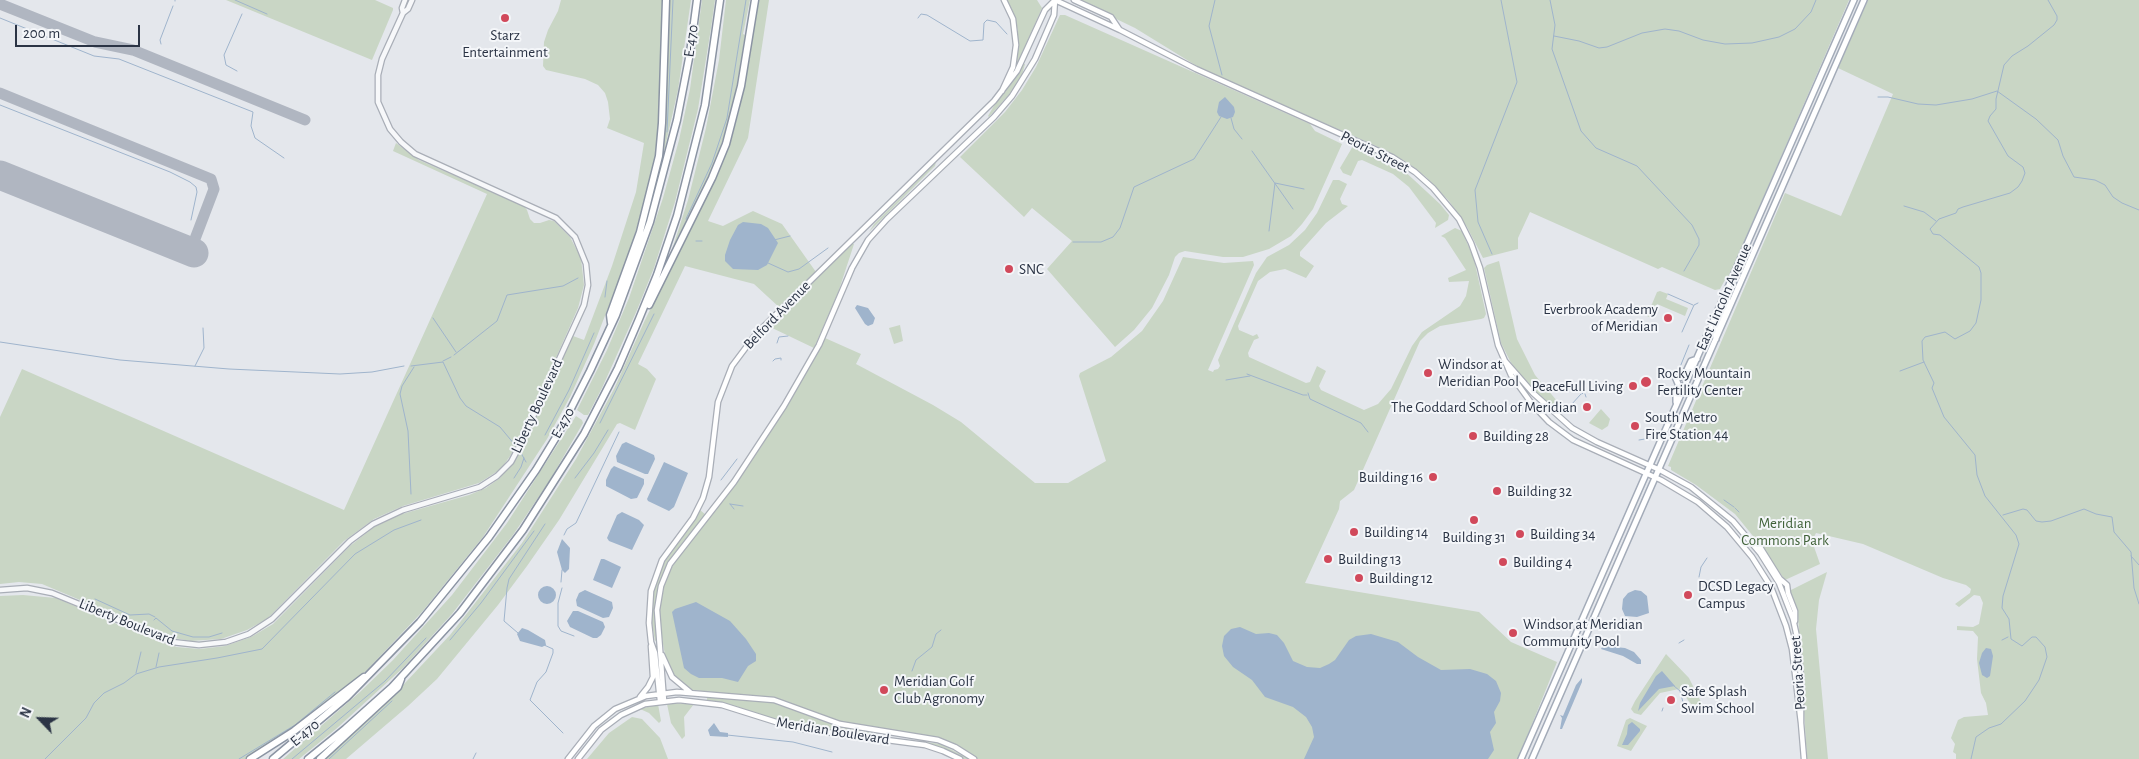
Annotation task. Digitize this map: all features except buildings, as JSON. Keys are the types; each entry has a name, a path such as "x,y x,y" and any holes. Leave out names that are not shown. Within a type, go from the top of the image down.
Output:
{"highway":[{"path":"612,324 610,315 640,232 656,169 662,123 665,0"},
{"name":"E-470","path":"273,759 324,717 374,671 446,592 490,537 565,421 612,324 636,263 663,180 683,91 697,0"},
{"name":"E-470","path":"308,759 360,716 402,676 470,601 538,509 587,428 636,328 660,267 689,172 708,88 720,0"},
{"path":"636,328 647,310 717,167 730,132 739,94 753,0"},
{"path":"250,759 283,739 374,671"},
{"path":"320,759 398,687 402,676"}],"main road":[{"path":"1002,93 1013,66 1016,46 1013,19 1004,0"},
{"path":"1055,0 1120,30"},
{"name":"Belford Avenue","path":"662,693 655,652 651,642 648,612 654,580 665,555 694,518 704,496 710,469 719,396 727,375 737,358 756,334 1002,93 1021,64 1046,10 1055,0"},
{"name":"Belford Avenue","path":"662,701 661,652 657,625 658,602 662,581 672,562 734,482 780,413 819,345 852,268 868,240 887,219 994,117 1012,96 1032,64 1054,15 1055,0"},
{"path":"1074,0 1111,17 1120,30"},
{"name":"East Lincoln Avenue","path":"1521,759 1854,0"},
{"name":"East Lincoln Avenue","path":"1532,759 1864,0"},
{"name":"Peoria Street","path":"1120,30 1196,70 1392,157 1427,182 1460,221 1471,243 1481,270 1496,338 1508,371 1516,384 1540,412 1562,432 1586,447 1656,478 1684,493 1716,516 1737,538 1764,575 1782,611 1789,636 1804,759"},
{"path":"1815,88 1823,92"},
{"path":"1716,340 1715,332 1728,301 1724,298"},
{"path":"1676,404 1676,395 1680,386 1676,379 1684,376 1691,361 1697,358"},
{"name":"Peoria Street","path":"1505,361 1533,393 1572,428 1596,442 1660,470 1691,488 1716,506 1753,543 1779,583 1794,625 1801,677 1801,723"},
{"path":"640,698 653,677 651,642"},
{"path":"661,652 671,676 692,693"},
{"name":"Meridian Boulevard","path":"568,759 590,730 602,718 618,707 640,698 662,693 757,697 777,701 840,724 938,740 974,759"},
{"name":"Meridian Boulevard","path":"578,759 599,732 614,720 635,708 662,701 685,700 716,704 790,727 922,745 943,751 960,759"}],"street":[{"name":"Liberty Boulevard","path":"403,13 402,8 405,0"},
{"name":"Liberty Boulevard","path":"0,590 22,588 48,592 175,643 201,645 224,643 251,633 272,619 348,543 368,527 401,510 478,488 497,476 510,462 518,449 584,305 588,285 586,262 574,236 556,218 417,154 402,144 390,129 379,105 378,77 382,59 403,13 408,9 412,0"}],"green space":[{"path":"226,0 375,0 393,8 393,10 372,60"},
{"path":"561,0 662,0 660,133 654,169 629,254 594,344 570,397 547,439 483,537 422,612 366,671 292,730 245,759 0,759 0,596 23,595 56,598 157,641 177,647 200,649 225,646 251,637 273,624 350,546 374,527 402,514 469,495 486,488 500,478 515,460 573,336 584,340 612,266 636,192 644,143 607,128 610,119 608,102 605,93 598,85 585,79 546,70 543,66 544,42"},
{"path":"668,0 691,0 678,90 661,165 666,109"},
{"path":"702,0 715,0 698,109 675,202 654,268 637,310 602,388 588,415 584,415 577,410 607,350 629,298 663,198 679,140 690,89"},
{"path":"726,0 750,0 743,34 745,35 735,96 717,160 670,256 688,200 706,128 719,60"},
{"path":"757,0 769,0 748,138 708,221 723,226 753,211 782,224 816,272 780,308 754,284 685,266 638,364 647,369 656,379 635,430 620,423 617,424 559,520 527,566 498,605 437,679 346,759 324,759 390,699 450,635 522,543 576,459 614,389 645,320 721,166 731,141 739,111"},
{"path":"1007,0 1037,0 1042,8 1016,67 1018,31 1013,12"},
{"path":"1077,0 1849,0 1728,279 1726,278 1720,289 1715,290 1662,267 1658,269 1530,212 1518,238 1518,249 1483,258 1467,227 1449,201 1426,177 1408,163 1385,150 1200,68 1135,28"},
{"name":"Meridian Commons Park","path":"1868,0 2139,0 2139,759 1956,759 1956,754 1953,752 1955,744 1951,738 1958,720 1964,717 1988,715 1986,703 1981,693 1977,659 1978,637 1973,631 1957,630 1957,626 1973,627 1979,624 1983,603 1980,596 1974,595 1959,607 1955,604 1970,593 1971,589 1966,585 1943,578 1863,544 1816,533 1812,541 1820,564 1785,580 1762,547 1735,514 1696,485 1671,470 1671,467 1668,466 1785,193 1841,216 1893,94 1838,68"},
{"path":"1060,15 1065,15 1310,124 1315,131 1342,144 1313,209 1291,236 1269,249 1243,257 1223,257 1185,251 1179,253 1175,257 1169,275 1152,308 1134,330 1115,347 1047,269 1072,241 1032,208 1024,217 960,157 1005,112 1022,90 1036,67"},
{"path":"1024,64 1022,75 1014,89 989,117 995,104"},
{"path":"396,143 419,160 524,206 534,223 554,221 570,237 581,258 584,285 578,308 517,446 501,469 479,483 403,506 374,519 344,541 267,619 247,630 221,639 191,641 168,637 42,584 19,582 0,584 0,417 22,369 344,510 487,194 393,151"},
{"path":"1353,146 1381,156 1400,167 1440,204 1449,215 1448,220 1435,228 1436,223 1409,187 1393,174 1362,160 1358,161 1351,176 1343,173 1340,168"},
{"path":"936,162 935,166 869,232 874,224"},
{"path":"1333,180 1339,180 1347,184 1340,199 1342,204 1348,206 1326,223 1300,252 1300,256 1314,266 1306,278 1285,269 1270,272 1258,281 1238,326 1239,330 1253,336 1257,334 1259,338 1254,340 1248,353 1249,357 1306,383 1310,382 1317,366 1326,371 1319,386 1321,390 1364,410 1378,404 1391,389 1412,346 1422,332 1460,306 1466,296 1469,281 1449,282 1448,278 1466,270 1445,238 1441,236 1455,228 1462,231 1474,259 1486,314 1481,319 1440,326 1428,333 1420,341 1354,490 1340,501 1339,509 1305,583 1479,612 1511,642 1557,662 1518,759 978,759 958,746 931,736 842,722 775,698 691,690 675,679 666,661 659,620 666,577 680,554 725,498 761,447 825,338 861,354 856,364 961,422 1035,483 1068,483 1106,461 1079,376 1080,373 1111,357 1142,331 1163,301 1183,257 1224,263 1253,261 1254,265 1208,370 1213,372 1218,369 1220,366 1218,360 1256,273 1267,257 1289,245 1305,230 1317,213"},
{"path":"851,243 854,244 838,293 814,348 768,326"},
{"path":"1499,261 1517,339 1535,375 1558,402 1554,405 1549,404 1523,380 1501,343 1484,268"},
{"path":"1660,291 1668,294 1666,299 1688,308 1685,316 1657,304 1651,318 1647,316 1657,292"},
{"path":"900,325 903,341 894,344 889,328"},
{"path":"1601,409 1610,419 1608,426 1602,430 1589,423"},
{"path":"576,416 583,423 550,480 513,535 452,614 403,668 336,729 299,759 283,759 360,692 393,660 452,595 507,523"},
{"path":"700,510 706,515 673,555 661,580 655,605 657,640 655,641 651,618 653,593 657,577 668,555 690,527"},
{"path":"1827,572 1819,600 1816,629 1828,759 1807,759 1798,616 1789,591"},
{"path":"1666,654 1689,678 1703,706 1696,710 1679,689 1660,693 1641,715 1634,713 1631,709 1635,701"},
{"path":"707,698 735,698 771,702 834,724 878,734 873,736 793,725 732,705 707,700"},
{"path":"658,704 661,721 659,723 649,713 640,709"},
{"path":"667,704 694,704 684,717 685,736 682,739 671,723"},
{"path":"632,717 642,719 660,738 668,759 587,759 609,733"},
{"path":"1630,718 1647,726 1631,751 1617,746 1626,720"},
{"path":"919,741 940,744 970,759 964,759 939,747"}],"water":[{"path":"1225,97 1234,107 1235,112 1233,117 1227,119 1219,116 1217,112 1219,102"},
{"path":"743,222 761,224 768,228 778,243 767,265 758,270 733,269 725,261 730,240 738,225"},
{"path":"857,305 868,308 875,318 873,324 868,326 865,324 855,308"},
{"path":"626,442 654,455 655,459 648,474 617,462 616,456 622,444"},
{"path":"664,462 688,473 674,507 669,511 647,499"},
{"path":"614,466 644,479 644,484 637,498 631,499 606,486 606,480"},
{"path":"622,512 639,520 644,525 632,550 609,541 607,538 617,515"},
{"path":"562,539 570,548 569,569 565,573 562,570 557,552"},
{"path":"601,559 621,567 612,588 593,580"},
{"path":"543,586 551,586 556,591 554,602 543,604 538,599 538,591"},
{"path":"585,590 612,602 613,608 609,617 603,618 577,606 576,600 579,593"},
{"path":"1635,590 1641,591 1647,596 1649,613 1637,617 1625,616 1622,609 1623,599 1628,593"},
{"path":"696,602 730,621 756,654 756,661 748,666 738,682 722,678 699,678 684,668 672,612 675,609"},
{"path":"573,611 578,611 603,622 605,627 601,635 593,638 570,627 567,621"},
{"path":"1240,627 1256,634 1269,633 1277,635 1284,643 1293,661 1307,667 1320,668 1329,664 1335,660 1349,640 1356,636 1371,634 1398,642 1418,657 1441,670 1470,669 1487,674 1496,681 1501,693 1500,701 1494,712 1496,723 1490,732 1494,750 1488,759 1304,759 1314,737 1312,727 1306,717 1293,707 1265,697 1252,680 1233,667 1224,656 1222,646 1224,636 1231,629"},
{"path":"522,628 545,640 546,645 542,647 520,641 517,634"},
{"path":"1606,640 1615,647 1625,648 1634,652 1641,660 1641,664 1601,649"},
{"path":"1986,648 1991,649 1993,656 1990,676 1987,678 1982,675 1979,663 1982,653"},
{"path":"1662,671 1675,686 1659,689 1638,711 1640,703 1656,676"},
{"path":"1582,678 1562,729 1560,729 1562,718 1560,715 1563,716 1576,685"},
{"path":"1632,722 1640,731 1628,745 1622,745 1627,734 1628,725"},
{"path":"714,723 720,732 728,733 728,737 710,736 708,730"}],"waterway":[{"path":"235,0 267,14"},
{"path":"667,132 673,0"},
{"path":"686,219 712,163 727,118 746,0"},
{"path":"1215,0 1209,26 1222,75"},
{"path":"1492,254 1478,222 1475,190 1517,82 1501,0"},
{"path":"1550,0 1555,25 1552,49 1581,131 1596,148 1637,166 1692,225 1699,239 1699,245 1684,271"},
{"path":"1554,36 1579,41 1599,48 1607,47 1642,33 1665,29 1725,44 1752,43 1779,37 1795,29 1811,12 1816,0"},
{"path":"1971,759 1976,737 1989,728 2001,724 2025,701 2039,680 2047,657 2045,647 2036,637 2032,637 2022,646 2011,639 2009,619 2002,608 2003,596 2019,544 2016,535 1985,496 1977,475 1975,455 1944,417 1932,388 1934,383 1923,360 1922,341 1925,337 1945,332 1955,339 1970,331 1976,323 1981,300 1981,273 1979,267 1940,235 1933,234 1930,229 1939,219 1956,213 1958,209 2010,193 2022,181 2025,173 2023,167 2008,156 1988,121 1996,109 1996,99 2004,65 2012,56 2054,25 2057,20 2057,16 2048,0"},
{"path":"161,44 160,40 173,6"},
{"path":"237,71 226,65 224,55 242,14"},
{"path":"918,18 921,14 927,15 970,41 983,40 984,23 987,20 996,22 1007,34"},
{"path":"0,18 94,56 119,59 253,112 251,126 255,138 284,158"},
{"path":"1878,97 1936,105 1972,99 1997,91 2036,119 2058,140 2063,156 2074,177 2095,180 2105,185 2113,197 2139,210"},
{"path":"0,105 170,172 190,182 196,187 197,192 191,220"},
{"path":"1073,242 1101,242 1113,237 1120,228 1134,187 1194,159 1221,117"},
{"path":"1231,118 1234,129 1242,139"},
{"path":"1252,151 1293,209"},
{"path":"1269,231 1275,183 1304,189"},
{"path":"1904,206 1924,212 1936,221"},
{"path":"774,240 790,236"},
{"path":"696,241 702,241"},
{"path":"768,263 788,272 799,269 828,248"},
{"path":"454,355 497,321 507,295 563,286 578,278"},
{"path":"605,297 607,281"},
{"path":"1668,294 1693,305"},
{"path":"1682,332 1694,305 1698,303"},
{"path":"600,423 654,314"},
{"path":"433,318 456,352"},
{"path":"195,366 204,348 203,328"},
{"path":"545,435 569,390 594,333"},
{"path":"777,343 779,337 788,336"},
{"path":"0,342 120,360 229,369 340,374 372,372 404,366"},
{"path":"1678,372 1689,345"},
{"path":"443,361 451,357"},
{"path":"773,361 781,358 781,360"},
{"path":"411,366 443,362 460,398 466,406 500,427 515,445"},
{"path":"1900,371 1924,362"},
{"path":"411,494 408,431 400,394 402,386 414,367"},
{"path":"1247,374 1307,395"},
{"path":"1226,380 1250,376"},
{"path":"1308,393 1310,399 1361,423 1368,432"},
{"path":"1569,411 1571,405 1581,394"},
{"path":"575,478 608,430"},
{"path":"564,535 567,529 576,523 619,432"},
{"path":"1639,440 1645,439"},
{"path":"521,453 526,462"},
{"path":"514,478 524,458"},
{"path":"721,480 737,459"},
{"path":"1724,500 1734,507"},
{"path":"730,504 743,506"},
{"path":"730,504 734,509"},
{"path":"1735,508 1739,512"},
{"path":"2003,515 2023,509 2027,510 2036,521 2042,522 2051,521 2084,509 2096,514 2112,517 2114,532 2131,552 2134,588 2139,604"},
{"path":"45,759 86,718 94,703 104,693 124,683 136,674 159,667 262,649 355,554 394,530 421,520"},
{"path":"518,633 504,621 509,579 545,524"},
{"path":"450,640 481,603 534,531"},
{"path":"2131,556 2139,565"},
{"path":"1699,577 1701,567 1707,558"},
{"path":"561,582 562,570"},
{"path":"562,588 558,603 558,626 561,631 574,636"},
{"path":"95,599 130,615 149,614 155,617"},
{"path":"154,620 156,618 172,631 193,637 209,637 222,633"},
{"path":"912,671 916,660 932,647 936,634 941,630"},
{"path":"2002,640 2008,637"},
{"path":"292,759 385,681 426,638"},
{"path":"1679,643 1684,640"},
{"path":"544,645 553,649 553,653 546,672 537,682 530,700 563,733"},
{"path":"136,673 141,652"},
{"path":"156,667 159,653"},
{"path":"1674,686 1680,691 1685,710"},
{"path":"239,759 295,725 335,692"},
{"path":"329,759 392,701"},
{"path":"727,735 793,742 832,752"},
{"path":"473,759 476,753"}],"taxiway":[{"path":"0,4 95,42 133,50 305,120"},
{"path":"0,93 211,179 214,189 190,252"}],"runway":[{"path":"0,175 194,253"}],"place":[{"name":"Starz Entertainment","path":"505,18"},
{"name":"SNC","path":"1009,269"},
{"name":"Everbrook Academy of Meridian","path":"1668,318"},
{"name":"Windsor at Meridian Pool","path":"1428,373"},
{"name":"Rocky Mountain Fertility Center","path":"1646,382"},
{"name":"PeaceFull Living","path":"1633,386"},
{"name":"The Goddard School of Meridian","path":"1587,407"},
{"name":"South Metro Fire Station 44","path":"1635,426"},
{"name":"Building 28","path":"1473,436"},
{"name":"Building 16","path":"1433,477"},
{"name":"Building 32","path":"1497,491"},
{"name":"Building 31","path":"1474,520"},
{"name":"Building 14","path":"1354,532"},
{"name":"Building 34","path":"1520,534"},
{"name":"Building 13","path":"1328,559"},
{"name":"Building 4","path":"1503,562"},
{"name":"Building 12","path":"1359,578"},
{"name":"DCSD Legacy Campus","path":"1688,595"},
{"name":"Windsor at Meridian Community Pool","path":"1513,633"},
{"name":"Meridian Golf Club Agronomy","path":"884,690"},
{"name":"Safe Splash Swim School","path":"1671,700"}]}
